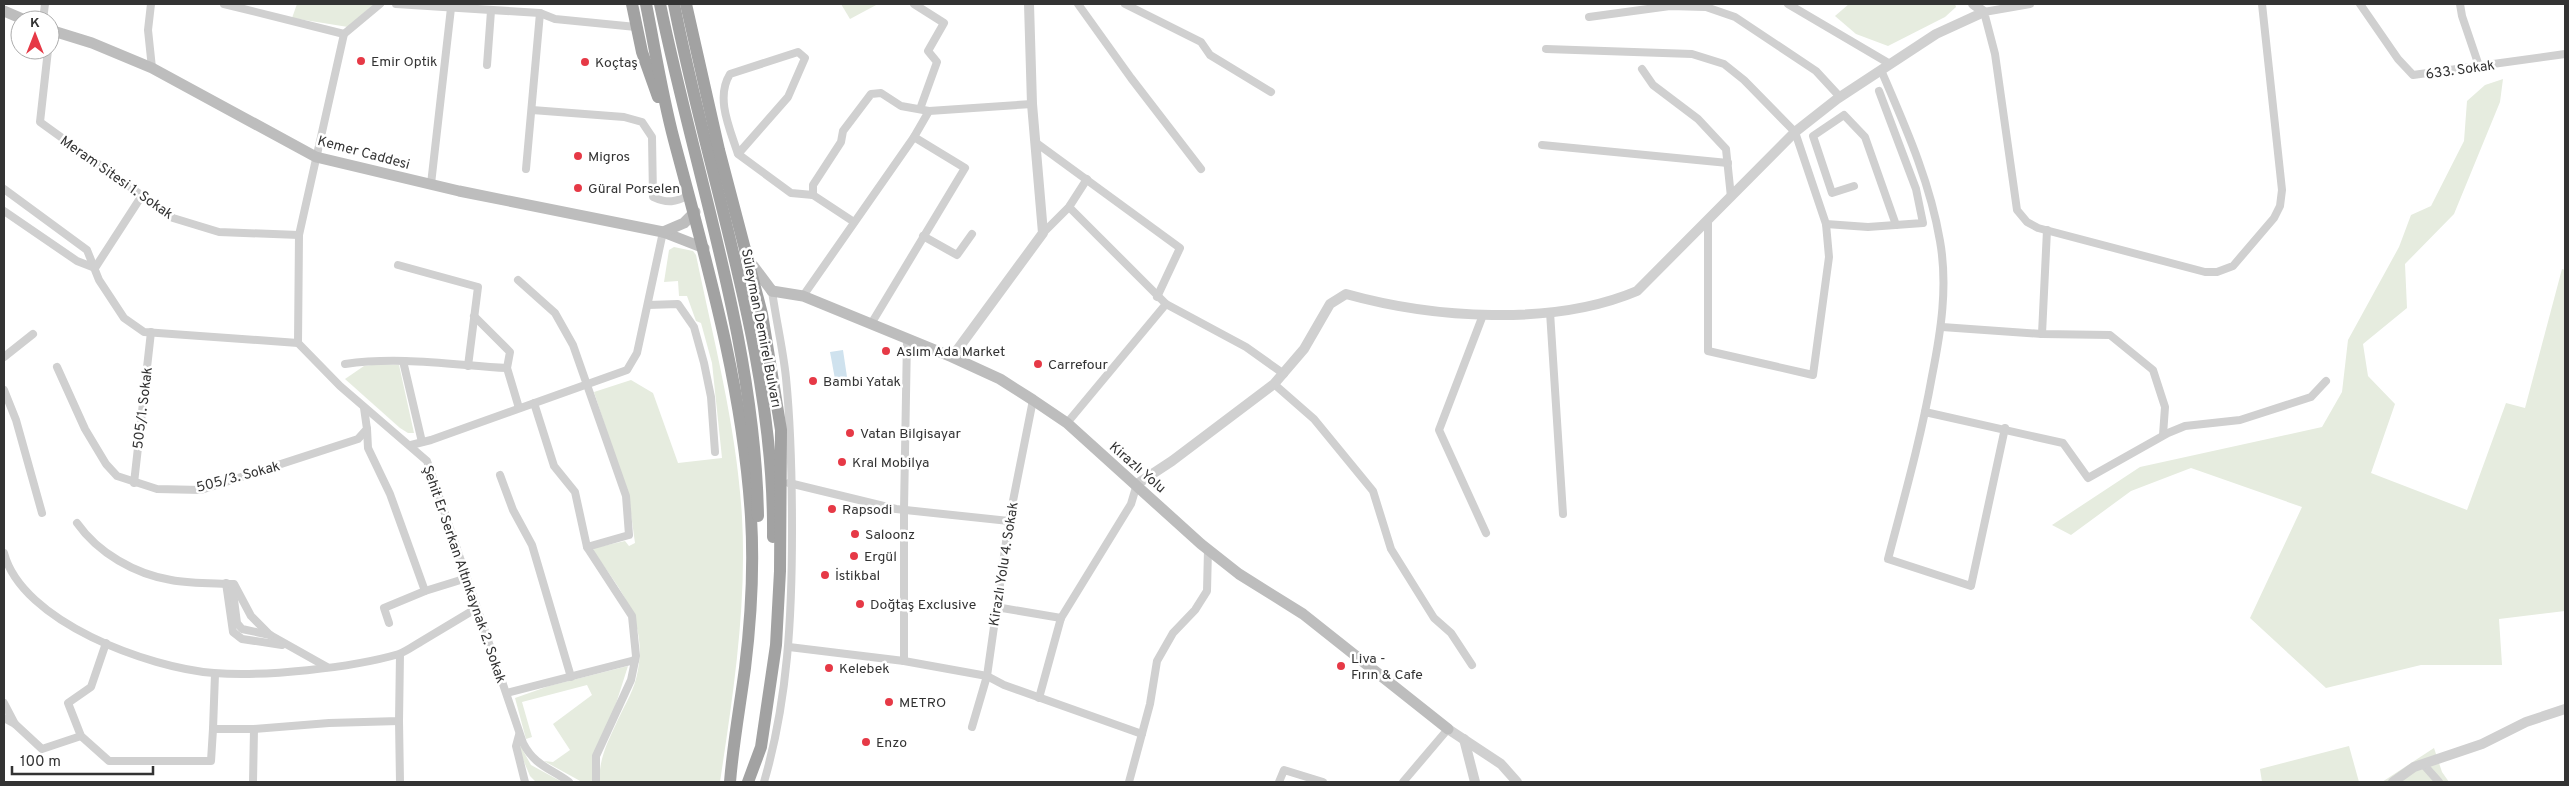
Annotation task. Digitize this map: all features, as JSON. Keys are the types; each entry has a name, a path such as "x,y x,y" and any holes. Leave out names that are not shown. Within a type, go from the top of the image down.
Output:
{"highway":[{"path":"632,4 642,52 674,139"},
{"path":"646,4 674,139 704,248 735,391 751,518 750,608 745,668 733,742 731,782"},
{"name":"Süleyman Demirel Bulvarı","path":"660,4 738,334 754,385 758,575 749,681 731,782"},
{"name":"Süleyman Demirel Bulvarı","path":"674,4 684,59 741,288 754,385 770,478 772,570 764,678 747,782"},
{"path":"686,4 692,37 762,314 781,430 787,482 776,644 761,747 747,782"}],"main road":[{"name":"Kemer Caddesi","path":"60,35 92,43 152,68 316,157 431,184 663,232 704,248"},
{"path":"663,232 684,223 695,212"},
{"path":"746,254 760,277 772,291 762,301 762,314"},
{"name":"Kirazlı Yolu","path":"772,291 803,296 952,357 1000,379 1033,400 1067,424 1137,484 1208,550 1239,574 1303,614 1448,730"}],"street":[{"path":"151,4 148,30 152,68"},
{"path":"224,4 344,34"},
{"path":"4,189 87,250 99,280 124,318 144,332 298,343 299,235 344,34 380,4"},
{"path":"396,4 540,13 555,19 636,27"},
{"path":"914,4 944,23 928,51 937,62 920,109"},
{"path":"1029,4 1032,104 1044,233"},
{"path":"1078,4 1201,170"},
{"path":"1125,4 1201,42 1210,55 1271,92"},
{"path":"1788,4 1885,67 1931,197 1941,242 1943,268 1942,327 1925,412 1888,559 1971,586 2005,428"},
{"path":"1973,4 1984,12 1995,54 2017,210 2027,222 2047,230 2205,272 2217,272 2233,266 2274,218 2280,206 2282,190 2262,4"},
{"path":"1039,698 1061,618 1131,504 1137,484 1172,461 1274,384 1304,348 1330,304 1346,294 1433,313 1483,315 1550,312 1610,302 1637,291 1795,132 1840,97 1936,34 1984,12 2030,4"},
{"name":"633. Sokak","path":"2360,4 2398,59 2413,75 2565,54"},
{"path":"2460,4 2462,16 2479,66"},
{"path":"1589,17 1670,6 1706,7 1736,17 1816,70 1840,97"},
{"path":"431,184 450,8"},
{"path":"487,65 491,11"},
{"path":"526,169 540,13"},
{"path":"1546,49 1692,54 1709,58 1724,64 1744,80 1795,132 1826,224 1829,257 1813,375 1708,351 1708,220"},
{"path":"738,154 788,97 805,58 798,52 730,74 725,82 724,108 738,154 791,193 813,195 854,222"},
{"name":"Meram Sitesi 1. Sokak","path":"47,60 40,122 141,197 174,218 219,232 299,235"},
{"path":"1642,69 1653,85 1698,119 1726,149 1731,197"},
{"path":"1826,224 1868,227 1923,224 1916,190 1879,91"},
{"path":"813,195 813,185 841,142 843,131 871,94 881,93 901,106 929,111 1032,104"},
{"path":"532,110 624,118 642,122 652,137 653,197 665,203 675,202 690,195"},
{"path":"803,296 914,137 929,111"},
{"path":"1854,186 1832,193 1813,136 1844,114 1865,137 1896,225"},
{"path":"871,324 965,168 914,137"},
{"path":"1035,142 1180,248 1157,296"},
{"path":"1542,145 1728,163"},
{"path":"952,357 1044,233 1069,207 1087,180"},
{"path":"95,268 141,197"},
{"path":"1069,207 1166,304 1246,347 1284,374"},
{"path":"4,211 77,261 95,268"},
{"path":"2042,334 2047,230"},
{"path":"411,445 627,370 637,353 663,232"},
{"path":"923,236 957,255 972,234"},
{"path":"398,264 478,287 468,366"},
{"path":"518,280 555,313 573,345 588,384 616,474 626,496 629,535 587,547"},
{"path":"764,782 778,722 789,648 785,375 772,291"},
{"path":"648,305 678,304 694,327 711,397 715,452"},
{"path":"1067,424 1166,304"},
{"path":"1550,312 1563,514"},
{"path":"1483,315 1439,430 1486,533"},
{"path":"474,316 510,352 507,368 519,408"},
{"path":"1942,327 2042,334 2110,335 2153,370 2165,407 2163,436"},
{"name":"505/1. Sokak","path":"134,483 151,332"},
{"path":"4,357 33,334"},
{"path":"904,661 907,339"},
{"name":"Şehit Er Serkan Altınkaynak 2. Sokak","path":"298,343 364,407 411,445 427,461 507,693 519,735 529,754 545,769 570,782"},
{"path":"345,364 367,361 403,361 507,368"},
{"path":"403,361 422,442"},
{"name":"505/3. Sokak","path":"57,367 85,429 106,464 117,476 157,489 201,490 358,439 367,429"},
{"path":"1925,412 2005,428 2063,443 2088,478 2163,436 2185,426 2240,420 2311,397 2326,381"},
{"path":"1274,384 1314,419 1373,491 1391,550 1434,618 1451,633 1472,665"},
{"path":"4,390 6,390 16,420 42,513"},
{"name":"Kirazlı Yolu 4. Sokak","path":"972,727 987,676 1009,521 1033,400"},
{"path":"534,403 554,466 575,492 587,547 632,616 635,660 631,680 596,756 596,782"},
{"path":"364,407 368,448 390,494 425,592"},
{"path":"500,474 513,510 532,545 571,677"},
{"path":"787,482 896,509 904,508 1009,521"},
{"path":"77,523 87,537 107,554 142,572 172,580 234,584 251,616 270,635 327,668"},
{"path":"1129,782 1158,661 1174,633 1195,610 1207,590 1208,550"},
{"path":"4,553 6,568 32,597 65,622 106,643 164,664 215,674 263,673 327,668 400,654 477,608"},
{"path":"389,624 384,608 467,578"},
{"path":"229,584 238,622 242,629 270,635"},
{"path":"229,584 232,626 238,636 242,639 289,646"},
{"path":"996,607 1061,618"},
{"path":"106,643 91,687 68,703 82,736 109,761 211,762 215,674"},
{"path":"789,648 904,661 987,676 1004,685 1142,734"},
{"path":"400,654 400,782"},
{"path":"507,693 635,660"},
{"path":"4,703 15,724"},
{"path":"2393,782 2414,767 2482,744 2526,722 2565,709"},
{"path":"4,718 15,724 42,749 82,736"},
{"path":"214,729 254,729 399,720"},
{"path":"253,782 254,729"},
{"path":"1403,782 1448,730 1501,764 1517,782"},
{"path":"519,735 516,746 525,782"},
{"path":"1464,739 1475,782"},
{"path":"2423,764 2439,782"},
{"path":"1279,782 1284,770 1323,782"}],"shaded area":[{"path":"297,4 374,4 348,27 292,18"},
{"path":"841,4 878,4 850,19"},
{"path":"1849,4 1955,4 1956,7 1945,17 1888,46 1856,34 1835,16"},
{"path":"2503,79 2500,102 2454,214 2405,264 2407,308 2363,344 2368,376 2395,404 2371,473 2467,510 2506,403 2525,408 2562,269 2565,270 2565,611 2499,619 2502,665 2421,665 2326,688 2250,618 2302,507 2191,468 2131,491 2071,535 2052,525 2140,467 2322,427 2342,392 2348,340 2399,247 2411,215 2431,206 2464,141 2467,101 2485,85"},
{"path":"674,247 693,251 696,255 724,386 739,484 743,550 741,617 730,716 720,782 600,782 600,767 604,753 636,679 639,642 631,610 593,551 594,548 625,541 629,546 635,543 629,499 594,392 631,380 653,393 678,463 722,458 712,363 701,323 696,321 687,296 679,296 678,281 664,282 669,250"},
{"path":"379,364 399,365 414,433 408,433 400,428 345,379 364,366"},
{"path":"628,666 613,713 592,762 594,782 582,782 544,761 553,762 570,750 553,724 592,695 587,685 522,702 532,737 526,739 515,698 549,686"},
{"path":"520,745 531,765 562,782 536,782 530,776 519,750"},
{"path":"2349,746 2359,782 2262,782 2260,769"},
{"path":"2434,748 2442,772 2449,782 2382,782"}],"water":[{"path":"843,350 847,377 835,379 830,352"}],"place":[{"name":"Emir Optik","path":"361,61"},
{"name":"Koçtaş","path":"585,62"},
{"name":"Migros","path":"578,156"},
{"name":"Güral Porselen","path":"578,188"},
{"name":"Aslım Ada Market","path":"886,351"},
{"name":"Carrefour","path":"1038,364"},
{"name":"Bambi Yatak","path":"813,381"},
{"name":"Vatan Bilgisayar","path":"850,433"},
{"name":"Kral Mobilya","path":"842,462"},
{"name":"Rapsodi","path":"832,509"},
{"name":"Saloonz","path":"855,534"},
{"name":"Ergül","path":"854,556"},
{"name":"İstikbal","path":"825,575"},
{"name":"Doğtaş Exclusive","path":"860,604"},
{"name":"Liva - Fırın & Cafe","path":"1341,666"},
{"name":"Kelebek","path":"829,668"},
{"name":"METRO","path":"889,702"},
{"name":"Enzo","path":"866,742"}]}
